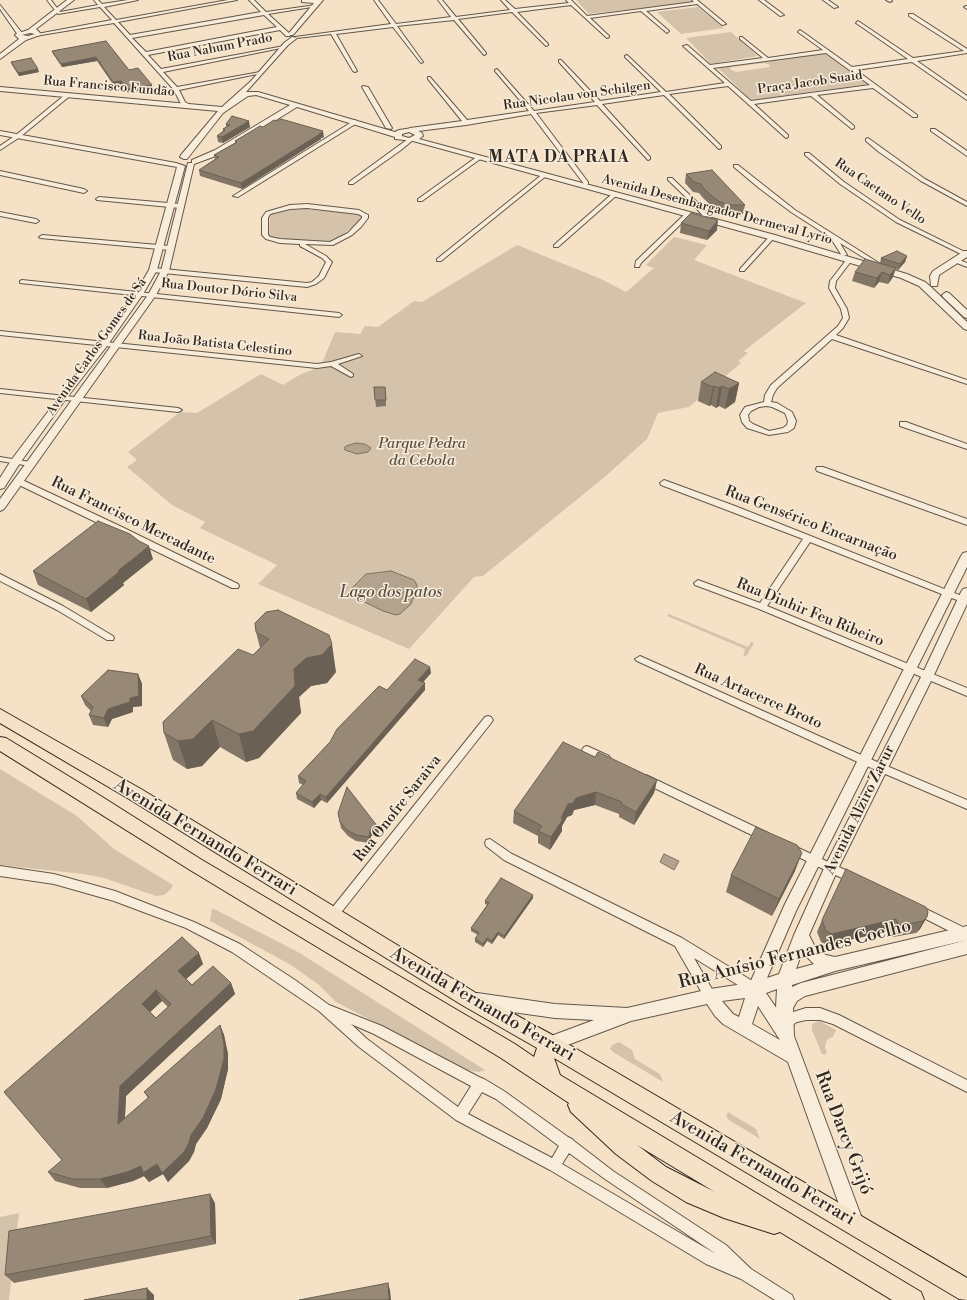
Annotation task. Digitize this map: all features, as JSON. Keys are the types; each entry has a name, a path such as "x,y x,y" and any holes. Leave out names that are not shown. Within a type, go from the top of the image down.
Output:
{"main road":[{"name":"Avenida Fernando Ferrari","path":"0,715 135,794 469,999 549,1044 856,1224 967,1292"},
{"name":"Avenida Fernando Ferrari","path":"0,743 229,885 508,1051 553,1082 623,1147 659,1174 694,1194 724,1207 798,1231 913,1300"},
{"path":"549,1044 545,1052 544,1061 553,1082"}],"street":[{"path":"49,0 59,12"},
{"path":"34,33 71,0"},
{"path":"59,12 77,0"},
{"path":"96,0 128,37 176,88 180,99 189,106"},
{"path":"59,12 136,0"},
{"path":"0,57 22,36 34,33 115,21 235,0"},
{"path":"251,0 281,28 294,35 308,36 512,11 570,2 607,37"},
{"path":"376,0 420,62"},
{"path":"440,0 484,54"},
{"path":"502,0 546,45"},
{"path":"761,0 782,15"},
{"path":"825,0 836,7"},
{"path":"303,1 318,3"},
{"path":"586,17 696,2 724,24"},
{"path":"128,37 318,3"},
{"path":"179,162 192,148 221,110 260,73 285,46 318,3"},
{"path":"0,6 7,21 22,36"},
{"path":"642,10 667,32"},
{"path":"911,15 967,51"},
{"path":"858,22 966,97"},
{"path":"144,54 281,28"},
{"path":"800,31 915,116"},
{"path":"333,33 355,71"},
{"path":"742,38 767,59"},
{"name":"Rua Nahum Prado","path":"161,71 285,46"},
{"path":"685,46 786,136"},
{"name":"Praça Jacob Suaid","path":"710,67 827,51"},
{"path":"851,69 967,51"},
{"path":"627,56 719,147"},
{"path":"561,61 648,158"},
{"path":"497,70 533,113 586,183"},
{"path":"176,88 260,73"},
{"path":"221,110 249,93 262,94 258,82 260,73"},
{"path":"430,78 466,123"},
{"name":"Rua Nicolau von Schilgen","path":"407,130 466,123 729,84"},
{"name":"Praça Jacob Suaid","path":"749,103 874,86"},
{"path":"365,87 388,128"},
{"name":"Rua Francisco Fundão","path":"0,89 221,110"},
{"name":"Avenida Desembargador Dermeval Lyrio","path":"262,94 355,122 586,183 617,194"},
{"path":"812,94 852,127"},
{"path":"0,148 18,136 68,95"},
{"path":"164,104 180,99"},
{"name":"Avenida Desembargador Dermeval Lyrio","path":"285,102 303,104 388,128 416,131 410,137"},
{"path":"0,132 158,162 193,164 218,152 296,105"},
{"path":"236,196 355,122"},
{"path":"351,183 399,149 410,137 428,127"},
{"path":"407,130 399,132 410,137"},
{"path":"933,130 967,154"},
{"path":"868,140 881,151 923,180 967,204"},
{"path":"192,148 195,152 199,153 218,152"},
{"name":"Rua Caetano Vello","path":"807,154 842,183 898,221 966,253"},
{"path":"420,200 485,157"},
{"name":"Avenida Desembargador Dermeval Lyrio","path":"485,157 544,175 773,235"},
{"name":"Avenida Carlos Gomes de Sá","path":"0,486 16,461 62,398 104,344 139,294 153,270 170,205 179,162"},
{"name":"Avenida Carlos Gomes de Sá","path":"0,507 152,295 165,271 180,206 193,164"},
{"path":"736,166 793,211 876,263"},
{"path":"0,173 84,191"},
{"path":"439,260 544,175"},
{"path":"670,179 705,215"},
{"path":"556,246 617,194"},
{"path":"99,199 180,206"},
{"path":"638,266 638,262 689,213 695,203"},
{"path":"153,270 298,285 314,283 322,277 329,262 324,257 299,244 268,238 264,235 266,215 277,210 298,206 352,211 363,213 364,215 364,218 359,226 339,241 324,245 299,244"},
{"name":"Avenida Desembargador Dermeval Lyrio","path":"689,213 705,215 904,276 923,278"},
{"path":"0,214 36,222"},
{"path":"742,270 773,235"},
{"path":"42,237 170,248"},
{"path":"767,404 769,395 774,387 841,327 846,318 844,309 832,288 833,281 847,258 833,237"},
{"path":"923,278 966,253"},
{"name":"Avenida Desembargador Dermeval Lyrio","path":"847,258 876,263 923,278"},
{"path":"954,260 967,265"},
{"path":"934,284 934,276 942,268"},
{"path":"923,278 934,284 967,315"},
{"path":"923,278 937,297 967,327"},
{"name":"Rua Doutor Dório Silva","path":"22,282 339,315"},
{"name":"Rua João Batista Celestino","path":"0,333 300,365 317,366 332,364 359,356"},
{"path":"831,336 967,382"},
{"path":"332,364 351,375"},
{"path":"0,391 178,410"},
{"path":"767,404 774,405 788,412 792,421 791,426 785,430 769,433 750,426 746,422 744,415 748,409 758,405 767,404"},
{"path":"903,424 967,447"},
{"path":"0,459 30,464"},
{"path":"820,469 967,522"},
{"name":"Rua Francisco Mercadante","path":"18,481 235,586"},
{"name":"Rua Gensérico Encarnação","path":"664,483 948,593 966,597"},
{"path":"762,607 808,538"},
{"name":"Avenida Alziro Zarur","path":"743,1029 755,989 790,909 816,860 967,556"},
{"path":"0,577 60,608 110,638"},
{"name":"Rua Dinhir Feu Ribeiro","path":"698,583 762,607 927,677 967,692"},
{"name":"Avenida Alziro Zarur","path":"786,1030 784,981 801,935 831,868 966,597"},
{"name":"Rua Artacerce Broto","path":"640,659 880,768 967,805"},
{"name":"Rua Onofre Saraiva","path":"332,916 488,720"},
{"path":"587,750 616,764"},
{"path":"637,774 866,885"},
{"path":"490,843 508,857 678,942 755,989"},
{"path":"0,871 54,879 92,888 190,925 236,948 323,1007 363,1043 460,1116 554,1166 711,1259 746,1274 787,1300"},
{"path":"909,906 966,937"},
{"path":"801,935 809,950 815,956 823,961 835,964"},
{"path":"784,1007 792,996 801,990 966,937"},
{"name":"Rua Anísio Fernandes Coelho","path":"549,1044 631,1014 710,996 755,989 835,964 966,937"},
{"path":"678,942 720,1012 743,1029 792,1056"},
{"name":"Rua Darcy Grijó","path":"755,989 786,1030 792,1056 856,1224"},
{"name":"Rua Anísio Fernandes Coelho","path":"469,999 555,1011 631,1014"},
{"path":"323,1007 378,1030 500,1095 568,1143 633,1192 721,1250 746,1274"},
{"path":"786,1030 794,1017 806,1014 820,1014 835,1019 867,1034 967,1086"},
{"path":"460,1116 480,1083"},
{"path":"554,1166 568,1143"}],"green space":[{"path":"576,0 691,0 693,2 589,14"},
{"path":"698,7 724,28 681,34 657,12"},
{"path":"731,32 758,56 711,64 686,38"},
{"path":"828,53 869,84 751,100 718,68","holes":["764,63 770,65 769,67 736,72 730,69 731,67"]},
{"path":"293,208 360,214 363,216 355,229 349,229 342,238 330,244 273,239 269,237 270,213"},
{"name":"Parque Pedra da Cebola","path":"674,237 707,245 694,260 806,303 744,351 748,353 738,361 741,363 689,407 658,413 647,439 607,475 483,576 474,577 409,649 258,584 277,565 200,528 205,522 172,505 127,467 137,460 128,452 180,412 197,413 261,374 283,385 322,363 335,332 360,334 365,326 378,327 414,301 422,302 517,245 601,279 626,292 654,268 646,265"},
{"path":"669,614 748,647 751,642 754,643 747,655 743,657 745,649 667,616"},
{"path":"0,769 77,816 114,849 173,885 171,889 164,895 156,896 104,878 83,874 0,865"},
{"path":"212,908 298,952 485,1070 479,1072 466,1070 336,1002 319,985 291,965 210,921"},
{"path":"819,1021 836,1030 833,1037 829,1038 826,1042 825,1048 827,1051 825,1055 822,1054 812,1030 812,1024"},
{"path":"619,1042 632,1050 635,1059 660,1074 663,1082 613,1052 610,1049 612,1045"},
{"path":"728,1112 756,1129 760,1139 729,1120 726,1116"},
{"path":"19,1213 9,1300 0,1300 0,1217"}],"water":[{"path":"356,443 365,444 371,448 368,452 357,454 345,450 344,448 346,446"},
{"name":"Lago dos patos","path":"391,571 414,580 417,585 417,589 411,604 400,614 396,615 383,611 350,595 351,589 366,574"},
{"path":"664,854 679,861 674,870 660,862"}],"building":[{"path":"106,41 129,70 138,68 152,85 128,89 121,81 113,82 96,57 61,64 52,51"},
{"path":"31,58 38,69 18,73 11,62"},
{"path":"232,116 249,121 222,137 217,136 225,130 223,129 230,125 226,124"},
{"path":"281,119 323,131 241,183 199,170 219,157 214,155 237,142 235,141 260,126 263,127 274,120 277,121"},
{"path":"712,170 745,205 728,205 718,201 705,190 701,184 694,182 686,174"},
{"path":"691,213 718,220 709,231 681,223"},
{"path":"897,251 907,256 900,264 881,258"},
{"path":"865,259 896,268 890,275 882,272 877,278 855,272"},
{"path":"715,372 739,383 729,389 722,386 719,388 713,387 701,382"},
{"path":"374,387 385,387 386,400 375,400"},
{"path":"98,521 130,534 149,546 86,599 33,571"},
{"path":"278,610 329,635 332,644 322,655 306,658 294,669 295,686 253,731 239,734 212,720 193,739 178,741 164,733 163,722 238,649 253,655 269,639 256,632 255,623 266,612"},
{"path":"415,659 430,667 418,680 425,683 326,797 320,794 312,802 296,793 306,781 298,776 330,742 337,729 379,686 387,690"},
{"path":"108,670 138,674 139,696 130,698 130,702 108,709 104,718 89,715 93,707 81,696"},
{"path":"563,742 595,757 598,752 657,780 636,812 621,804 622,802 596,792 576,798 573,803 568,804 561,818 563,819 551,837 538,831 542,826 514,811"},
{"path":"347,787 378,827 370,830 369,837 356,835 347,830 340,822 338,813"},
{"path":"756,827 797,845 802,853 779,899 731,875"},
{"path":"846,869 926,907 928,912 927,917 923,921 899,926 896,919 832,934 826,931 822,920"},
{"path":"501,878 533,895 504,936 498,932 492,941 487,938 483,944 475,939 479,933 471,928 489,903 485,901"},
{"path":"182,937 199,953 178,971 192,985 213,966 231,983 120,1086 118,1124 149,1097 144,1092 220,1025 224,1044 224,1059 216,1089 203,1118 191,1135 184,1152 162,1173 157,1164 143,1173 141,1166 127,1172 100,1179 73,1179 48,1172 62,1160 4,1092","holes":["156,990 171,1004 156,1018 142,1004"]},
{"path":"210,1194 211,1236 5,1275 9,1231"},
{"path":"388,1283 389,1300 299,1300"},
{"path":"147,1288 147,1300 84,1300"}],"district":[{"name":"MATA DA PRAIA","path":"559,158"}]}
